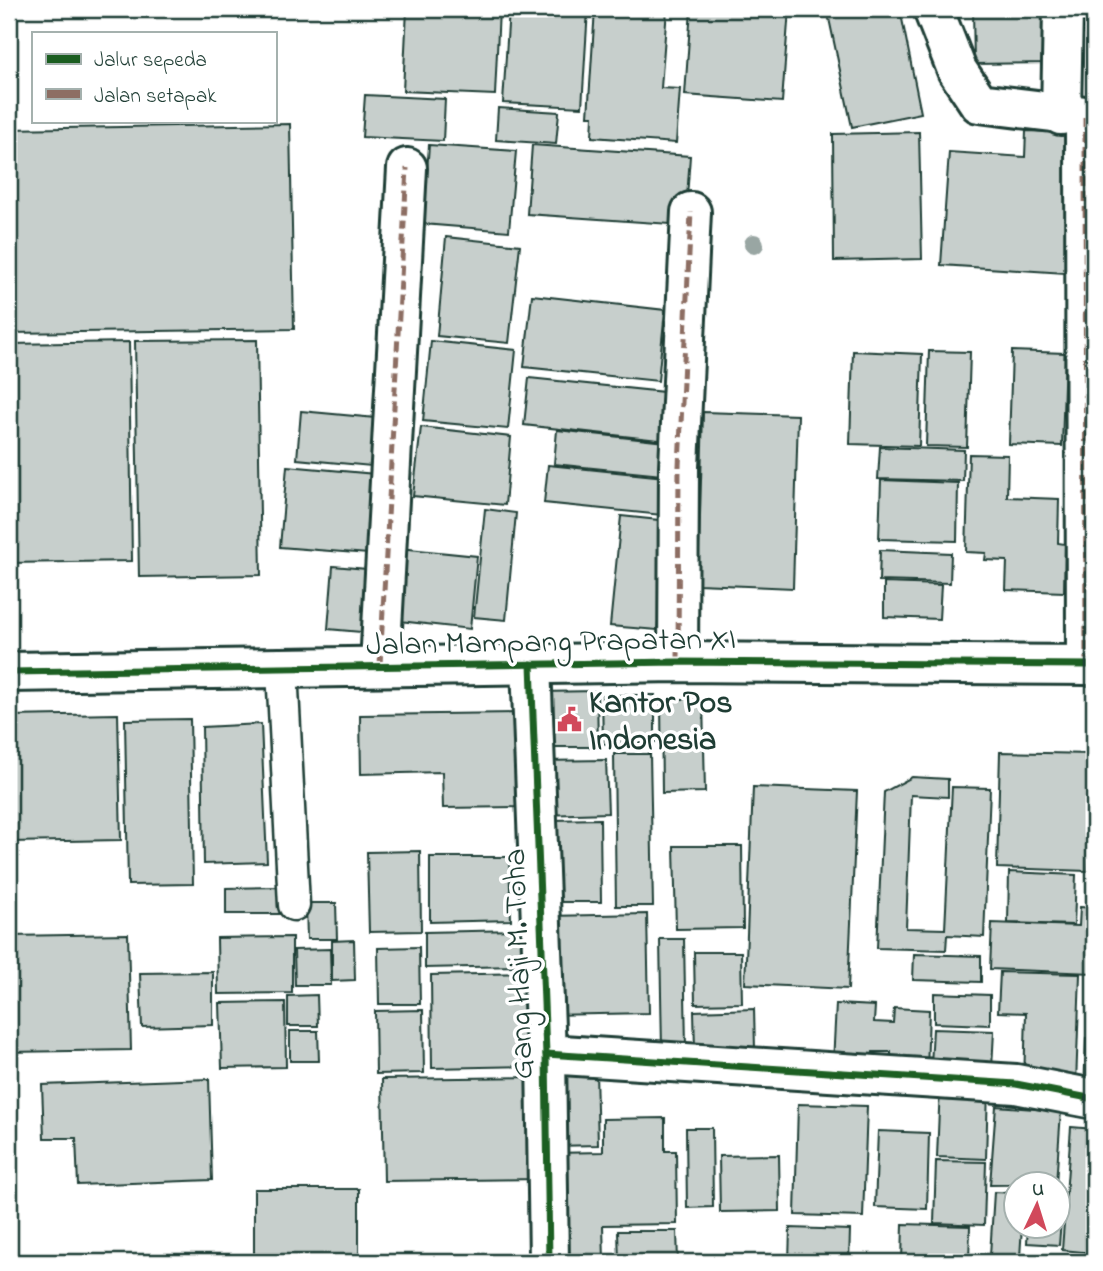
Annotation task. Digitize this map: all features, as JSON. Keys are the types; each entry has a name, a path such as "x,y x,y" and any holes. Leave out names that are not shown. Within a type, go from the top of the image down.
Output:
{"street":[{"path":"933,9 957,70 979,103 1080,116"},
{"path":"1063,9 1080,116 1090,665"},
{"path":"380,665 407,168"},
{"path":"678,662 679,466 691,212"},
{"name":"Jalan Mampang Prapatan XI","path":"9,672 678,662 1090,665"},
{"name":"Gang Haji M. Toha","path":"531,664 546,1054 549,1262"},
{"path":"546,1054 1016,1084 1094,1099"}],"lane":[{"path":"282,669 294,905"}],"building":[{"path":"407,9 499,9 495,95 403,91"},
{"path":"509,9 588,9 582,107 503,103"},
{"path":"595,9 667,9 661,88 680,89 676,143 592,137 593,116 588,116"},
{"path":"691,9 789,9 782,102 685,95"},
{"path":"827,9 900,9 921,113 852,127"},
{"path":"973,9 1054,9 1055,63 974,64"},
{"path":"1089,25 1094,26 1094,86 1089,86"},
{"path":"365,95 445,99 443,141 362,137"},
{"path":"498,108 559,112 556,144 496,140"},
{"path":"290,124 294,329 9,333 9,129"},
{"path":"1026,131 1076,133 1065,273 941,265 949,152 1025,157"},
{"path":"919,132 922,259 834,261 833,134"},
{"path":"429,145 516,151 509,231 423,224"},
{"path":"532,145 690,156 685,225 527,214"},
{"path":"446,237 520,245 509,343 437,336"},
{"path":"532,295 665,310 658,381 524,367"},
{"path":"257,340 261,575 139,577 135,341"},
{"path":"431,341 516,350 508,429 423,421"},
{"path":"129,342 132,561 9,563 9,344"},
{"path":"853,351 922,354 919,446 850,444"},
{"path":"929,351 970,352 967,447 926,446"},
{"path":"1012,351 1065,353 1062,446 1009,444"},
{"path":"529,378 673,393 668,441 524,425"},
{"path":"301,411 386,419 382,467 297,459"},
{"path":"703,412 798,415 793,588 698,584"},
{"path":"421,427 511,437 505,505 413,496"},
{"path":"557,430 665,442 662,475 554,464"},
{"path":"880,447 964,450 963,481 878,479"},
{"path":"969,454 1008,455 1007,497 1059,499 1058,543 1065,544 1064,592 1006,590 1007,561 985,560 986,553 966,552"},
{"path":"548,465 665,477 662,515 544,503"},
{"path":"287,466 375,474 368,554 280,547"},
{"path":"881,480 958,483 957,541 879,539"},
{"path":"485,509 516,513 506,620 474,617"},
{"path":"621,516 668,521 657,630 610,626"},
{"path":"399,548 477,556 470,629 391,620"},
{"path":"880,550 951,553 950,583 879,581"},
{"path":"333,566 378,570 372,633 328,629"},
{"path":"884,583 941,585 939,619 884,617"},
{"name":"Kantor Pos Indonesia","path":"597,691 598,747 540,747 540,692"},
{"path":"602,695 655,695 655,742 603,744"},
{"path":"661,699 703,699 705,792 662,793"},
{"path":"526,713 527,807 443,808 442,772 361,774 360,715"},
{"path":"118,714 121,840 10,842 9,716"},
{"path":"190,719 193,884 128,885 125,720"},
{"path":"261,724 267,862 204,864 202,727"},
{"path":"1000,752 1092,754 1088,871 997,868"},
{"path":"614,754 650,754 653,906 616,906"},
{"path":"606,760 608,813 542,815 541,761"},
{"path":"912,777 948,779 948,797 911,795 906,928 945,929 952,787 990,788 984,937 947,935 946,950 877,948 884,792"},
{"path":"753,787 857,791 848,989 745,984"},
{"path":"600,819 601,902 553,902 552,820"},
{"path":"674,846 742,846 743,928 676,929"},
{"path":"420,851 421,931 369,932 367,852"},
{"path":"430,857 509,857 511,920 430,922"},
{"path":"1009,872 1076,875 1074,925 1008,923"},
{"path":"279,887 280,914 226,914 226,888"},
{"path":"306,903 336,903 337,939 307,939"},
{"path":"1080,907 1094,908 1094,973 990,969 992,923 1079,926"},
{"path":"647,914 649,1013 549,1015 548,916"},
{"path":"522,930 522,966 425,968 425,932"},
{"path":"128,934 131,1050 9,1052 9,936"},
{"path":"292,937 292,993 218,994 217,938"},
{"path":"660,939 684,939 686,1048 662,1049"},
{"path":"354,940 355,980 332,981 332,941"},
{"path":"419,947 420,1004 379,1004 378,948"},
{"path":"330,949 331,985 295,985 294,950"},
{"path":"694,952 741,952 742,1003 695,1004"},
{"path":"914,954 981,956 981,982 913,980"},
{"path":"213,972 213,1025 142,1027 140,973"},
{"path":"1000,972 1080,974 1076,1084 1024,1082 1026,1013 998,1012"},
{"path":"535,973 536,1066 432,1068 431,975"},
{"path":"934,993 990,995 990,1025 934,1023"},
{"path":"317,995 318,1026 288,1026 288,996"},
{"path":"285,1002 286,1067 222,1068 220,1003"},
{"path":"836,1004 875,1006 874,1022 893,1023 894,1008 929,1010 927,1072 891,1070 891,1052 873,1052 872,1065 833,1063"},
{"path":"754,1009 755,1049 695,1050 694,1011"},
{"path":"423,1010 424,1073 376,1074 375,1011"},
{"path":"933,1029 994,1031 992,1068 931,1065"},
{"path":"290,1031 318,1031 319,1061 290,1061"},
{"path":"1086,1038 1094,1038 1094,1095 1084,1094"},
{"path":"596,1072 598,1145 554,1146 553,1073"},
{"path":"541,1077 543,1179 384,1181 382,1079"},
{"path":"209,1079 212,1180 78,1185 76,1138 44,1138 42,1085"},
{"path":"940,1086 988,1088 986,1159 937,1157"},
{"path":"798,1104 867,1106 863,1217 795,1215"},
{"path":"996,1106 1061,1111 1057,1170 1002,1170 1002,1185 990,1185"},
{"path":"665,1118 665,1151 676,1151 677,1224 603,1225 604,1261 555,1262 553,1153 603,1152 603,1119"},
{"path":"1071,1127 1094,1129 1094,1253 1062,1250 1063,1240 1072,1240 1072,1170 1068,1170"},
{"path":"686,1128 712,1128 713,1207 687,1208"},
{"path":"878,1131 929,1133 927,1209 875,1207"},
{"path":"779,1155 780,1211 720,1212 719,1156"},
{"path":"936,1161 986,1162 984,1225 934,1223"},
{"path":"254,1189 359,1189 359,1262 254,1262"},
{"path":"994,1192 1002,1192 1002,1240 1021,1240 1020,1257 990,1255"},
{"path":"903,1224 970,1226 969,1262 902,1262"},
{"path":"790,1228 850,1230 849,1262 789,1262"},
{"path":"618,1231 677,1231 678,1262 619,1262"},
{"path":"1027,1240 1059,1240 1059,1245 1027,1243"}],"marked path":[{"path":"1085,117 1086,665"},
{"path":"380,665 407,168"},
{"path":"678,662 679,466 691,212"}],"cycle path":[{"path":"9,672 678,662 1094,665"},
{"path":"531,664 546,1054 549,1262"},
{"path":"546,1054 1016,1084 1094,1099"}],"place":[{"name":"Kantor Pos Indonesia","path":"569,719"}]}
